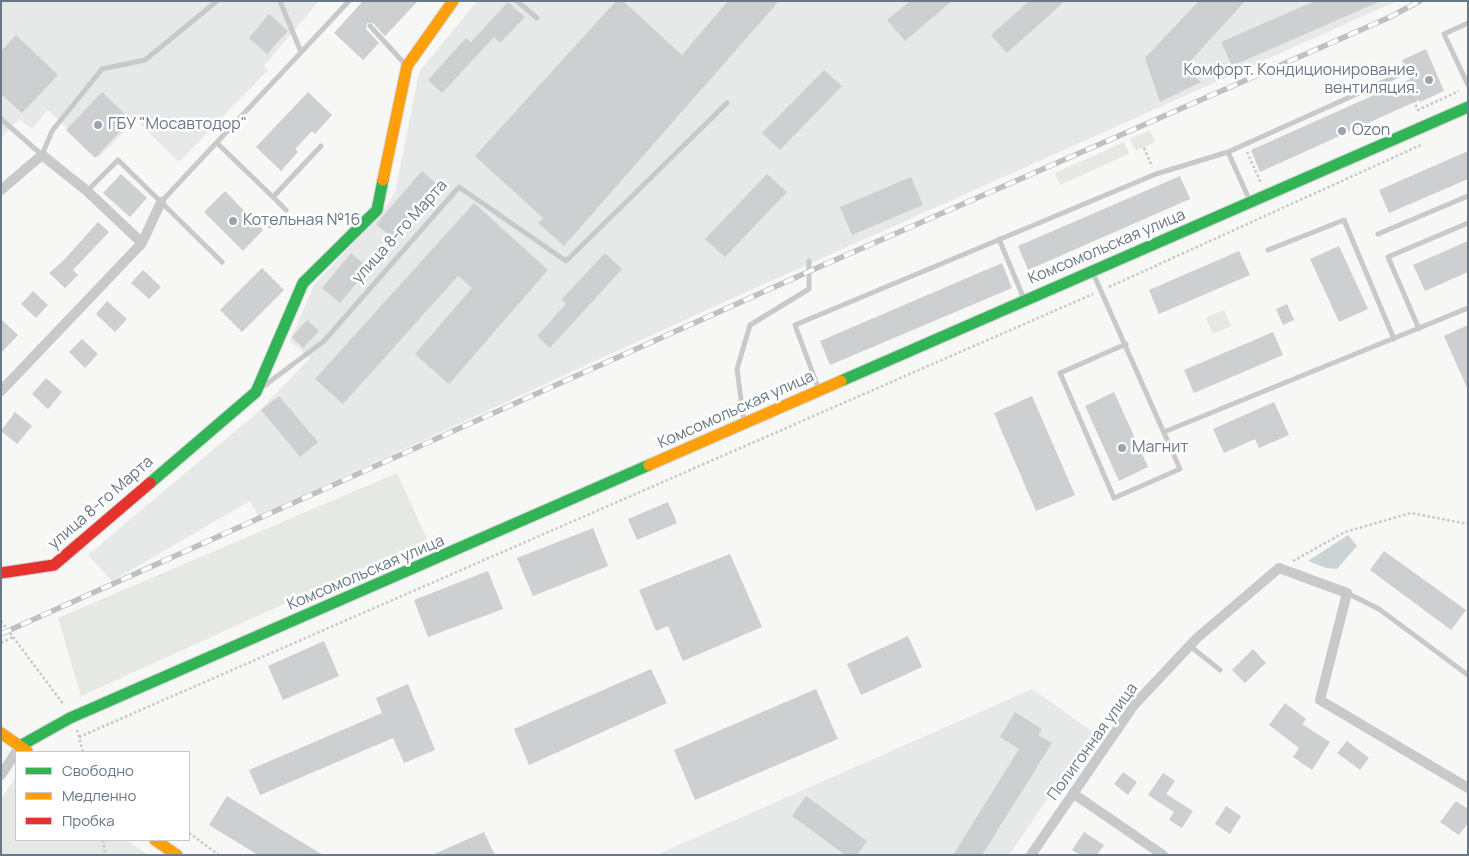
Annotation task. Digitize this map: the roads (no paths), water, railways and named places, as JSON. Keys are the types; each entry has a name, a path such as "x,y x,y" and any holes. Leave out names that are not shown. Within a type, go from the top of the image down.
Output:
{"street":[{"name":"улица 8-го Марта","path":"1,573 54,565 256,392 303,283 378,210 407,66 453,1"},
{"name":"Комсомольская улица","path":"24,749 70,718 1092,270 1251,204 1468,107"},
{"path":"1,190 42,155 86,190 142,243"},
{"path":"1,391 142,243 161,202"},
{"name":"Полигонная улица","path":"1031,855 1134,704 1190,646 1279,568 1347,593"},
{"path":"1347,593 1320,700 1468,788"},
{"path":"1,733 24,749"},
{"path":"1,776 15,760"},
{"path":"1074,794 1163,855"},
{"path":"156,841 177,855"}],"lane":[{"path":"1,118 42,155 52,131 102,69 145,60 217,1"},
{"path":"280,1 301,52"},
{"path":"161,202 349,1"},
{"path":"517,1 537,18"},
{"path":"1468,23 1444,34 1468,85"},
{"path":"370,26 407,66"},
{"path":"820,390 795,326 1156,174 1228,152 1401,74"},
{"name":"улица 8-го Марта","path":"256,392 324,341 459,187 566,261 727,104"},
{"path":"217,143 286,210"},
{"path":"273,197 321,146"},
{"path":"1228,152 1251,204"},
{"path":"86,190 118,160 222,262"},
{"path":"1378,234 1468,196"},
{"path":"1268,250 1344,220 1394,339"},
{"path":"1418,329 1388,257 1468,223"},
{"path":"999,240 1025,300"},
{"path":"744,424 736,369 750,325 809,289 809,260"},
{"path":"1092,270 1126,344 1180,469 1114,498 1060,373 1126,344"},
{"path":"1164,432 1468,308"},
{"path":"1347,593 1379,608 1468,675"},
{"path":"1190,646 1220,670"}],"railway":[{"path":"1,634 810,271 1388,18 1420,1"}],"place":[{"name":"Комфорт. Кондиционирование, вентиляция.","path":"1429,80"},
{"name":"ГБУ \"Мосавтодор\"","path":"98,125"},
{"name":"Ozon","path":"1342,131"},
{"name":"Котельная №16","path":"233,221"},
{"name":"Магнит","path":"1122,448"}]}
